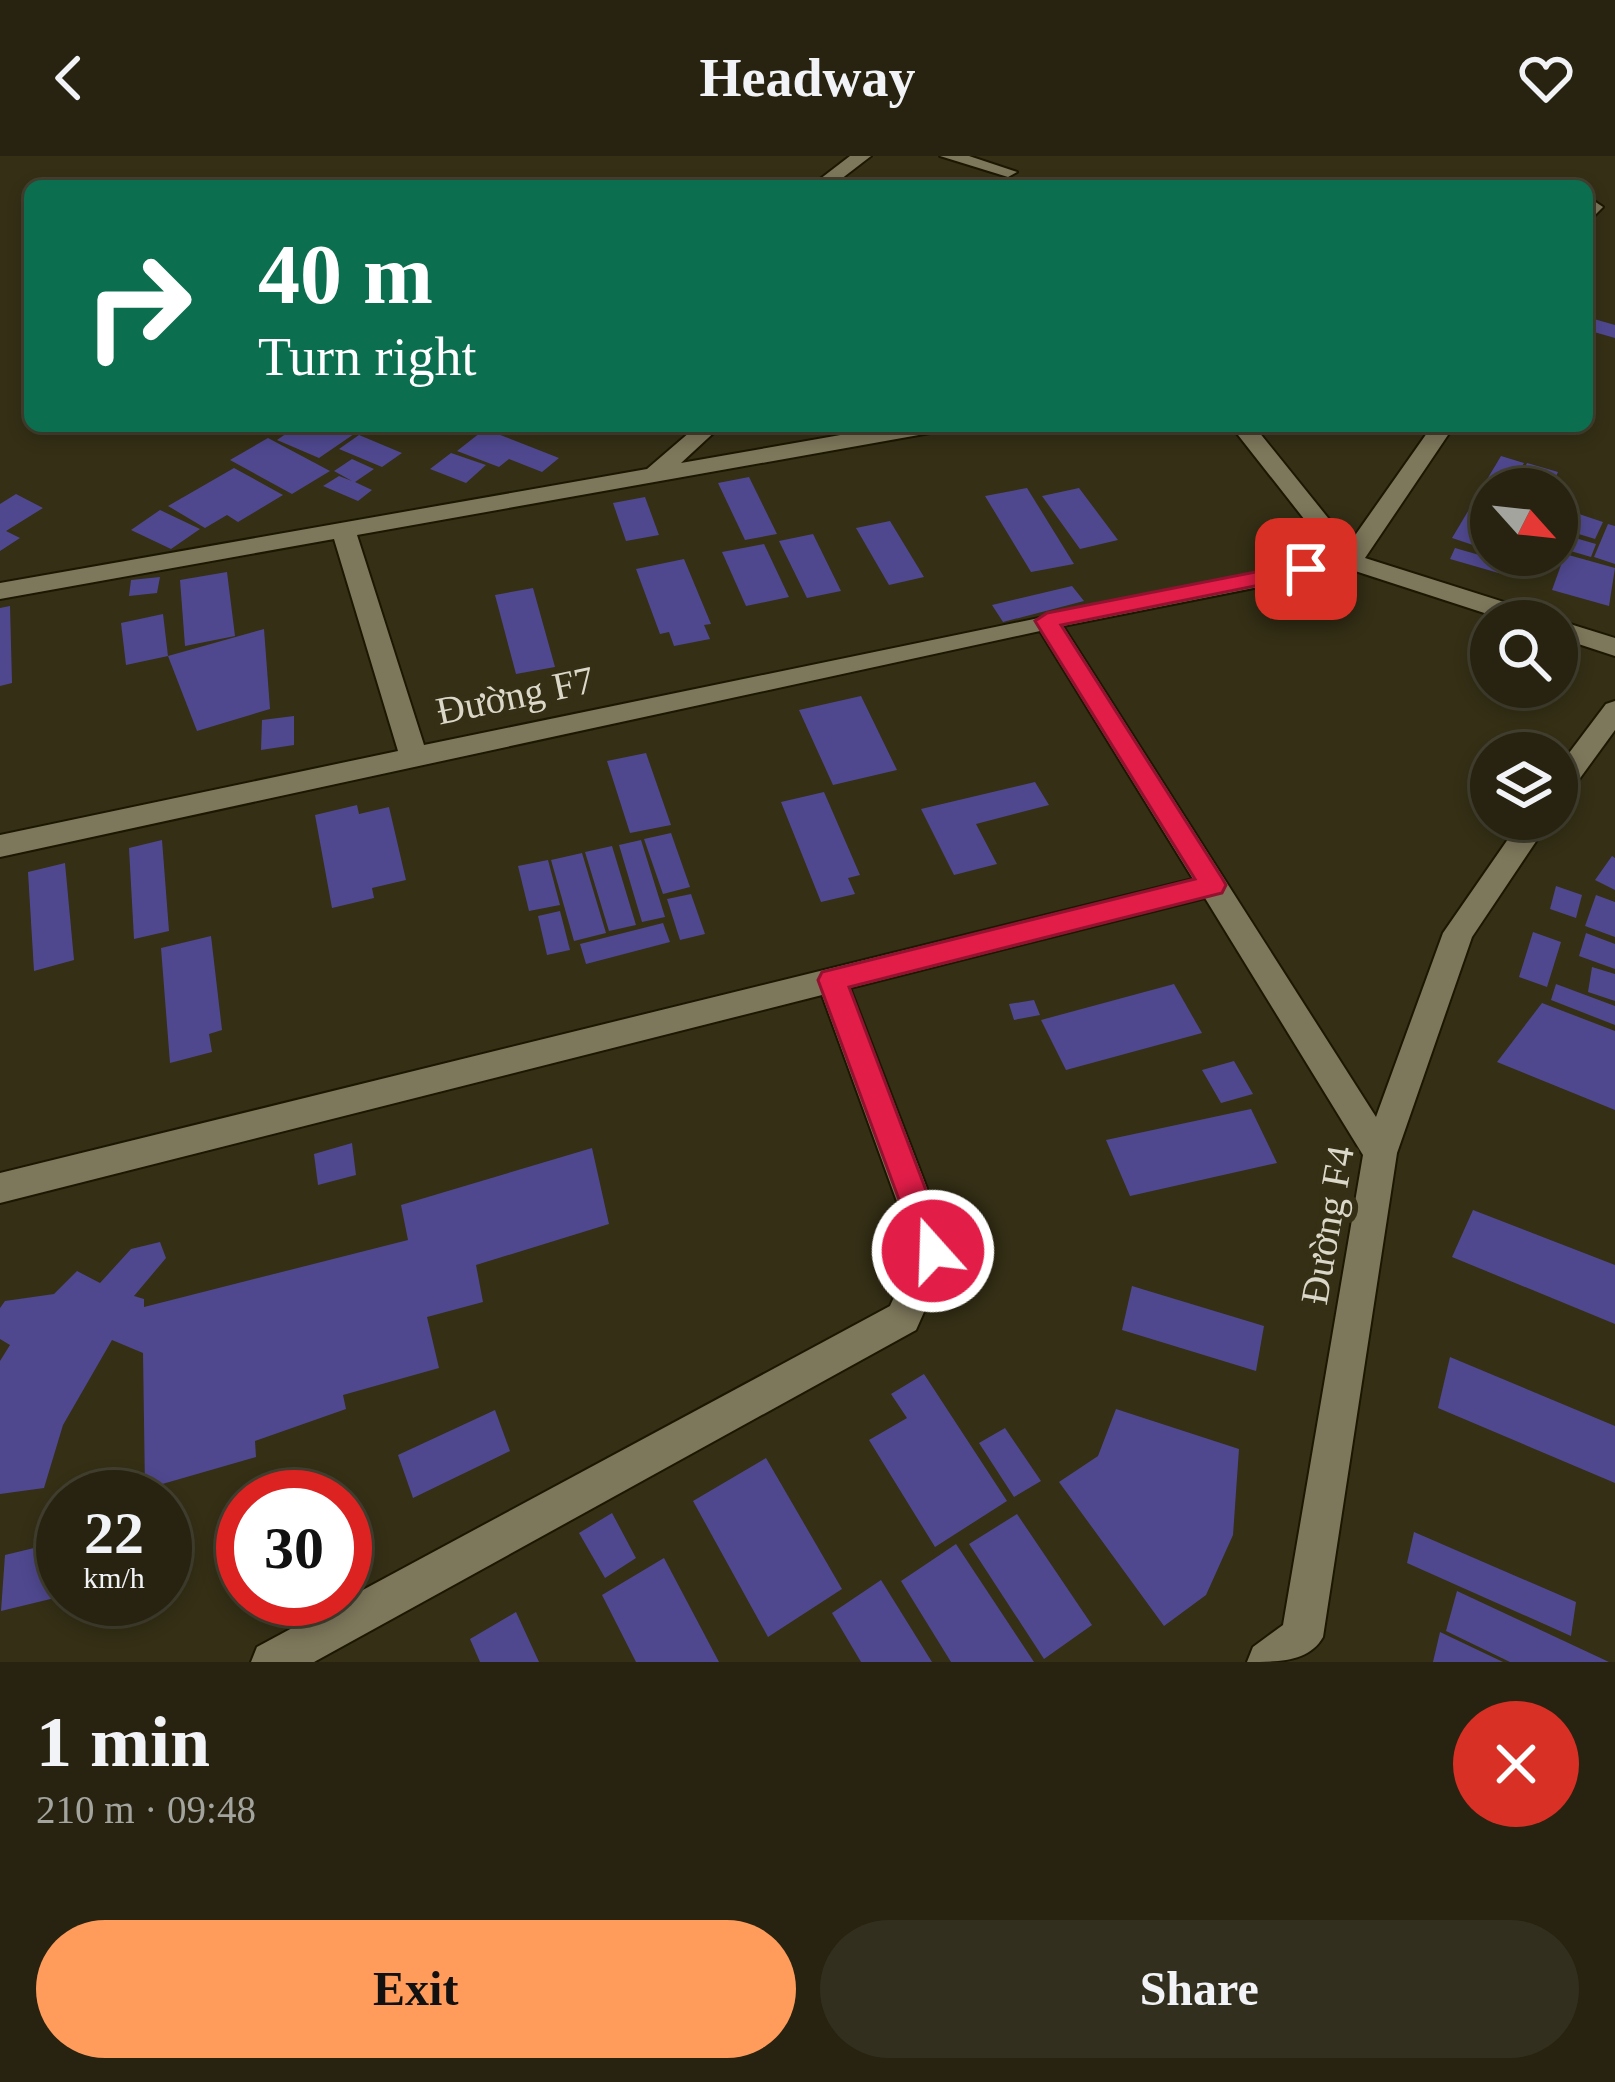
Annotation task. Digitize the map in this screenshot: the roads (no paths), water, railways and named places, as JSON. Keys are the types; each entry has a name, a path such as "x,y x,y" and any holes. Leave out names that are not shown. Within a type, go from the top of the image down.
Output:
{"street":[{"path":"828,180 862,156"},
{"path":"949,156 1008,172"},
{"path":"999,180 1028,156"},
{"path":"655,474 703,432"},
{"path":"0,591 896,432"},
{"path":"1247,432 1349,560 1472,600"},
{"path":"1349,560 1439,432"},
{"path":"344,531 414,757"},
{"name":"Đường F7","path":"0,846 1349,560"},
{"path":"1047,621 1380,1153"},
{"path":"1578,635 1615,646"},
{"path":"1578,761 1615,710"},
{"name":"Đường F4","path":"1268,1662 1302,1636 1380,1153 1459,934 1523,840"},
{"path":"0,1188 1213,885"},
{"path":"272,1662 903,1318 933,1251 832,980"}]}
